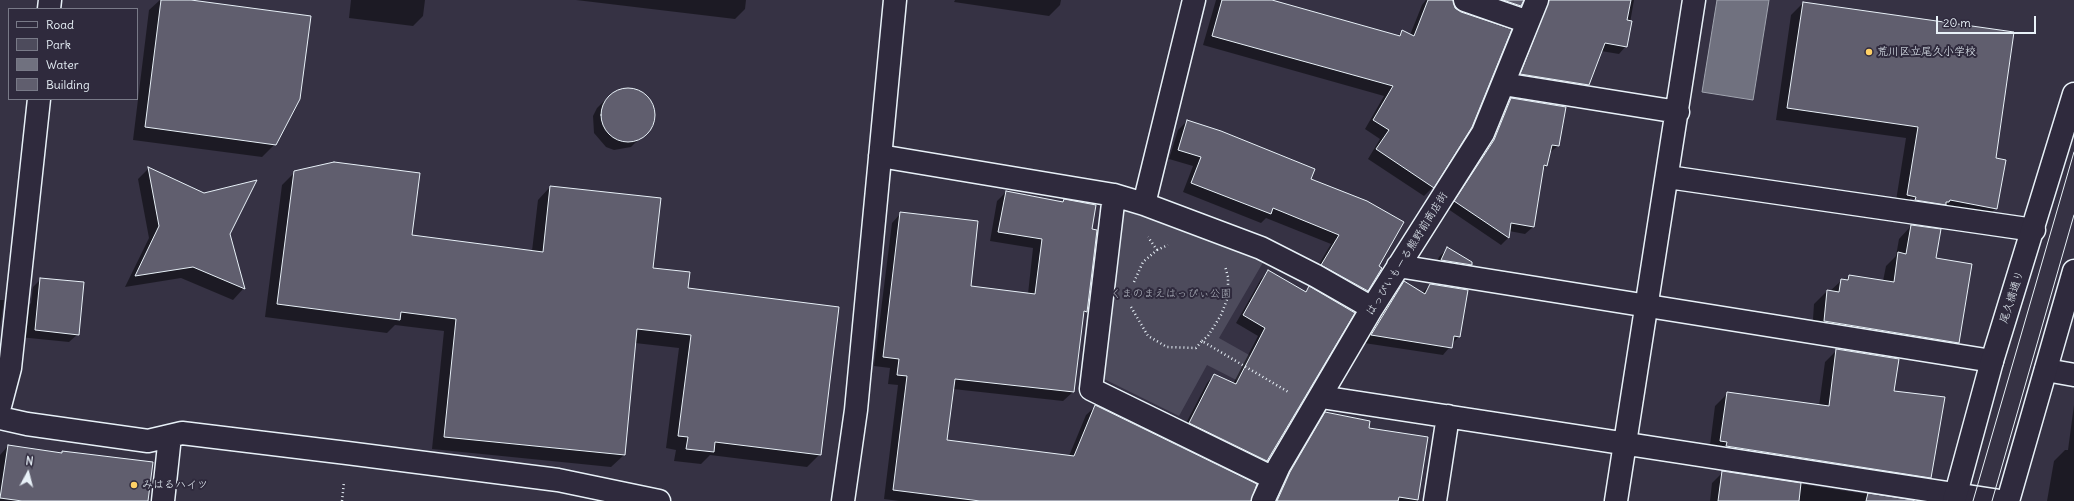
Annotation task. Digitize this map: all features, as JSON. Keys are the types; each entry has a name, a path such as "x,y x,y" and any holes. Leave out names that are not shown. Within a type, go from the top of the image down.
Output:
{"street":[{"path":"842,501 856,410 895,0"},
{"path":"1144,204 1194,0"},
{"path":"1465,0 1528,22"},
{"name":"はっぴいもーる熊野前商店街","path":"1263,501 1273,478 1372,308 1483,133 1537,0"},
{"path":"1616,501 1668,177 1694,0"},
{"path":"1503,84 1678,112"},
{"name":"尾久橋通り","path":"1955,497 1992,361 2034,230 2074,94"},
{"path":"0,406 10,368 39,100"},
{"path":"880,156 1114,195 1144,204 1261,248 1316,276 1372,308"},
{"path":"1668,177 2034,230"},
{"path":"1114,195 1091,389 1273,478"},
{"path":"1398,266 1992,361"},
{"path":"2008,501 2074,271"},
{"path":"2046,370 2074,375"},
{"path":"1318,402 1448,416 1625,442 1955,497 2000,501"},
{"path":"1435,501 1448,416"},
{"path":"0,418 27,424 148,441 182,433 558,480 593,494 659,501"},
{"path":"163,501 170,436"}],"path":[{"path":"1145,234 1157,250"},
{"path":"1133,284 1143,262 1157,250 1174,243"},
{"path":"1131,302 1131,308 1148,336 1166,347 1196,348 1208,336 1221,315 1228,297 1228,277 1224,265"},
{"path":"1202,342 1318,402"}],"green space":[{"name":"くまのまえはっぴぃ公園","path":"1115,207 1265,259 1219,338 1306,387 1293,409 1207,365 1179,416 1100,377"}],"water":[{"path":"1717,0 1769,0 1753,100 1702,92"}],"building":[{"path":"161,0 191,0 311,16 300,99 276,145 145,127"},
{"path":"1222,0 1272,0 1400,36 1402,30 1414,36 1428,0 1453,0 1455,8 1461,12 1512,29 1472,127 1434,188 1376,149 1389,130 1373,120 1393,86 1212,36"},
{"path":"1503,0 1524,0 1521,6"},
{"path":"1549,0 1631,0 1627,20 1632,21 1627,47 1605,43 1589,85 1520,74"},
{"path":"1803,2 2014,32 1996,158 2006,160 1997,209 1950,200 1949,202 1946,202 1946,205 1915,200 1916,197 1907,195 1918,127 1787,108"},
{"path":"623,88 633,88 643,92 651,100 655,110 655,120 651,130 643,138 633,142 623,142 613,138 605,130 601,120 601,110 605,100 613,92"},
{"path":"1511,98 1566,107 1559,146 1552,145 1547,166 1544,165 1534,227 1511,223 1509,238 1454,201 1494,140"},
{"path":"1187,120 1221,131 1315,169 1311,179 1367,201 1404,222 1379,266 1382,268 1368,291 1321,265 1339,235 1273,208 1271,214 1191,183 1201,157 1178,150"},
{"path":"334,162 420,173 412,235 543,252 550,186 661,198 653,268 690,272 688,288 839,307 821,455 715,442 714,452 686,449 688,437 678,436 691,335 637,329 625,455 444,437 456,319 401,312 400,320 277,304 294,171"},
{"path":"148,167 204,193 257,180 230,234 245,289 193,267 135,276 159,226"},
{"path":"1006,191 1063,202 1064,199 1096,205 1092,229 1097,230 1087,312 1084,311 1074,392 955,379 947,440 1074,456 1095,405 1257,484 1251,501 980,501 893,490 907,376 897,375 899,359 883,357 900,212 978,221 971,286 1035,294 1042,239 998,232"},
{"path":"1911,225 1941,229 1936,258 1972,264 1959,343 1824,321 1827,290 1839,292 1841,279 1848,280 1849,275 1894,282 1898,252 1906,254"},
{"path":"1447,247 1472,262 1472,265 1441,260"},
{"path":"1268,270 1306,292 1309,286 1355,313 1267,461 1189,423 1214,374 1236,384 1265,328 1243,315"},
{"path":"40,278 84,282 79,335 35,330"},
{"path":"1404,281 1425,294 1430,284 1468,290 1460,337 1454,336 1452,348 1371,335"},
{"path":"1836,349 1899,359 1894,391 1945,397 1931,478 1726,446 1727,442 1720,441 1727,392 1829,406"},
{"path":"1325,412 1370,421 1369,428 1428,437 1418,500 1399,497 1398,501 1277,501 1290,472"},
{"path":"8,445 62,453 62,451 153,462 148,501 22,501 0,498"},
{"path":"1722,471 1801,483 1799,501 1718,501"},
{"path":"1868,493 1914,500 1914,501 1866,501"}],"tram line":[{"path":"1973,501 2074,152"},
{"path":"1992,501 2074,215"}],"place":[{"name":"荒川区立尾久小学校","path":"1869,52"},
{"name":"みはるハイツ","path":"134,485"}]}
